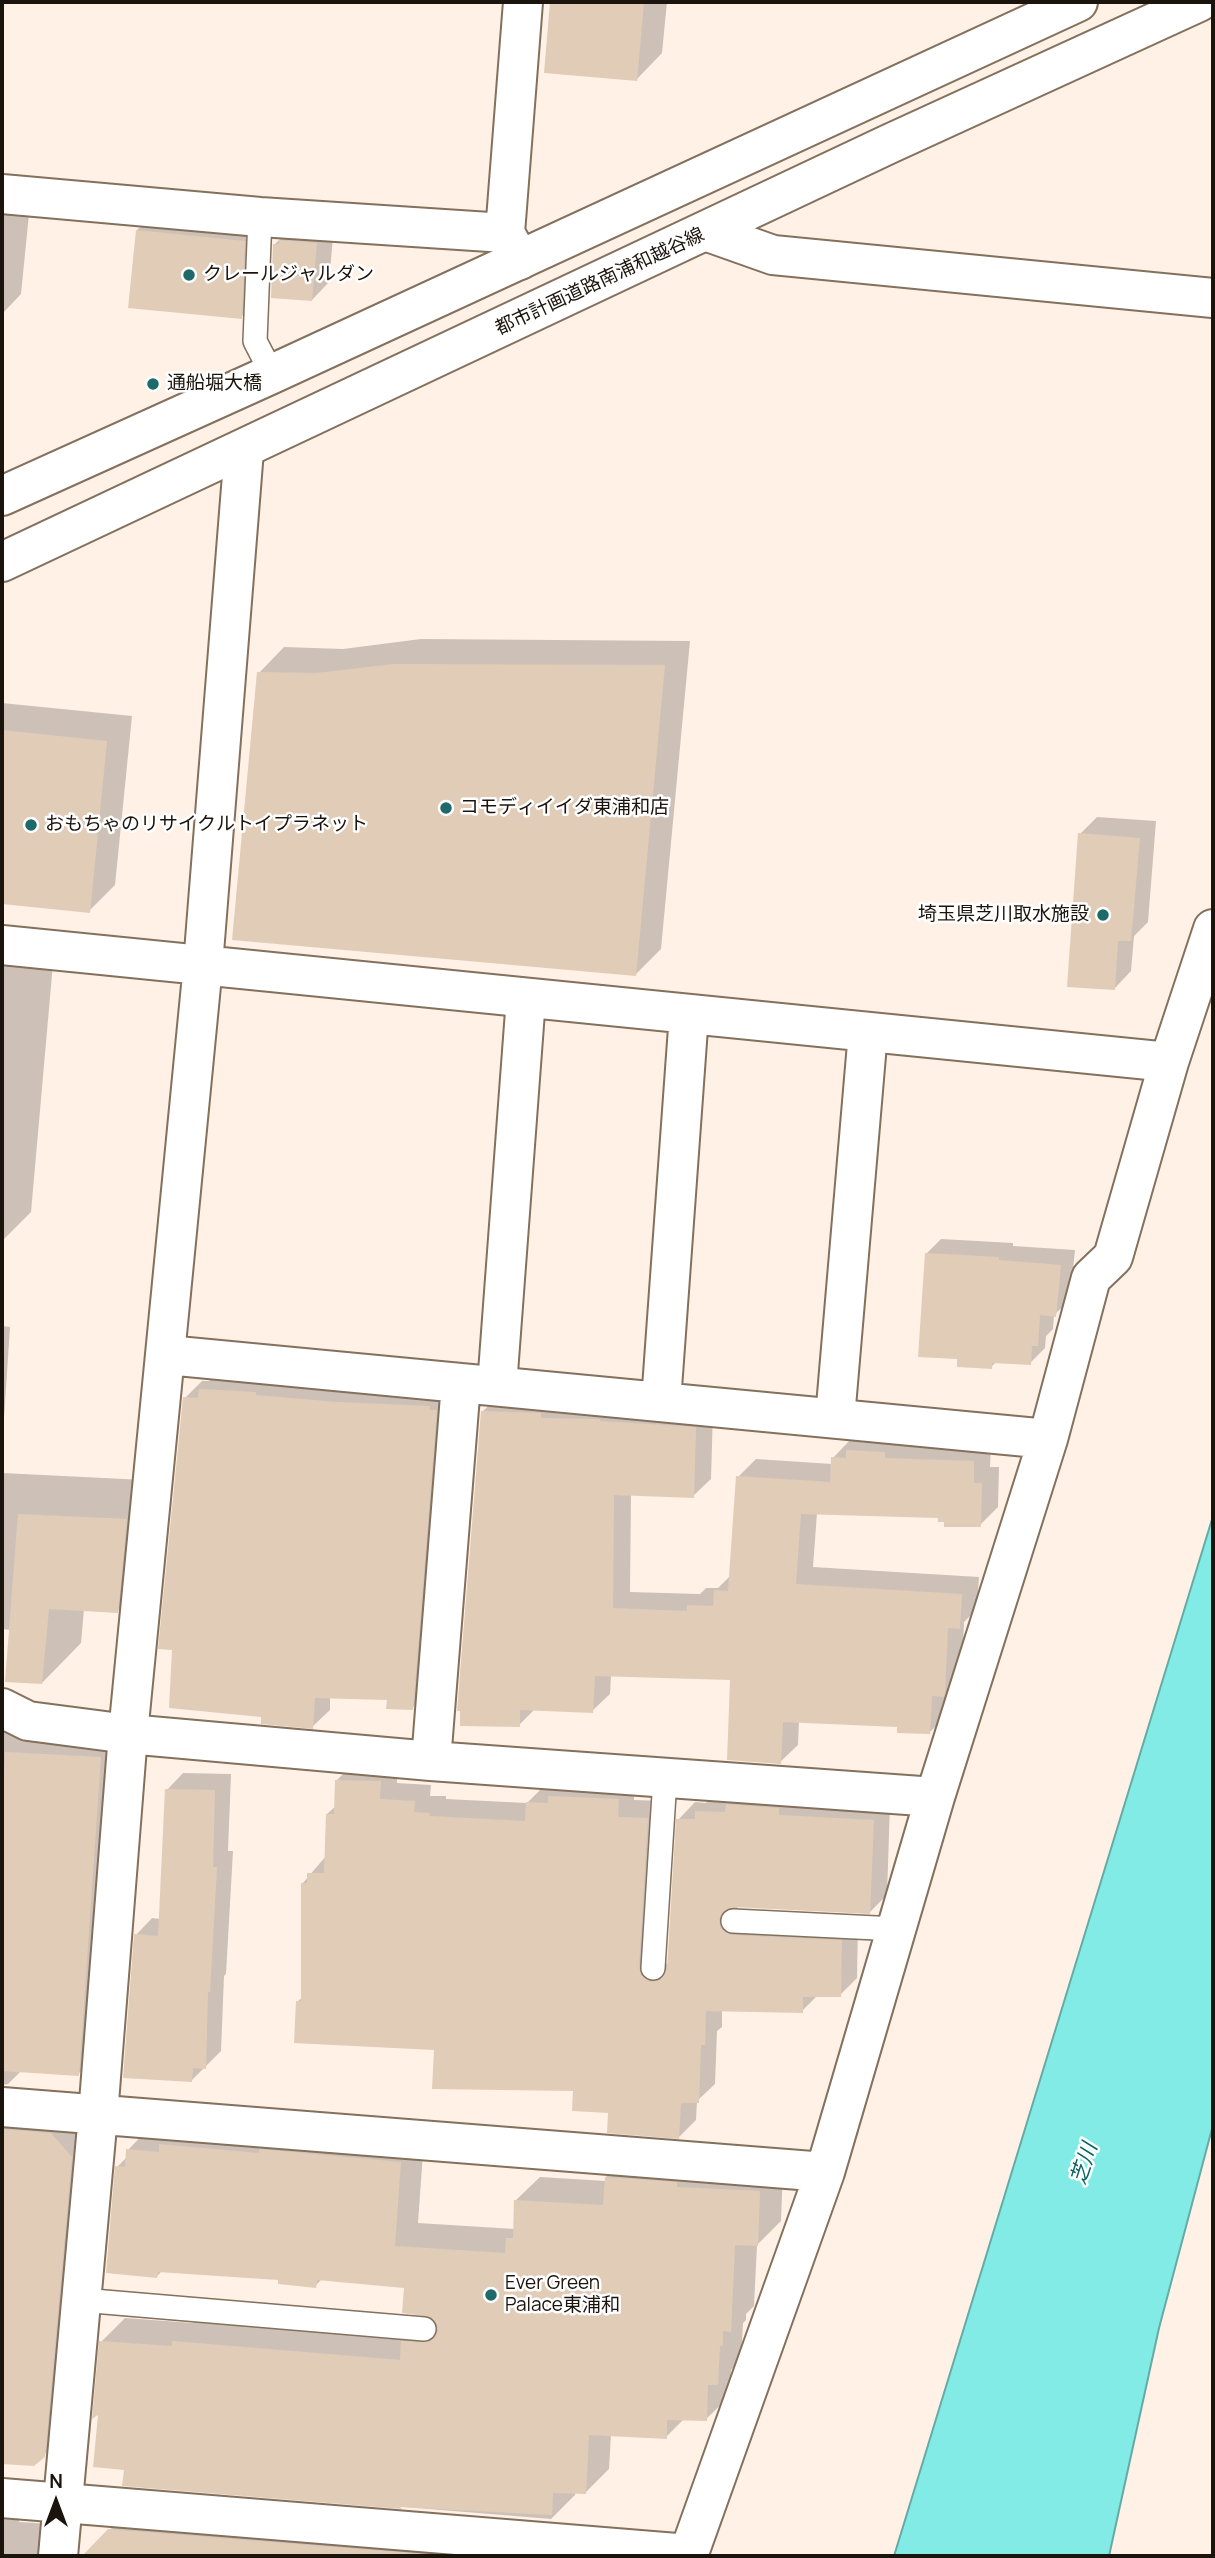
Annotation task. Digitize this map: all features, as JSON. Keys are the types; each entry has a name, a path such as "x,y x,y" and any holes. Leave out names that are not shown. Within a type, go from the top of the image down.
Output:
{"street":[{"path":"513,247 523,2"},
{"path":"2,496 272,374 513,247 870,98 1078,2"},
{"name":"都市計画道路南浦和越谷線","path":"2,562 1199,2"},
{"path":"2,194 260,217 513,247"},
{"path":"708,232 773,255 1213,298"},
{"path":"58,2556 98,2115 128,1734 167,1355 202,965 244,450"},
{"path":"2,2498 689,2555 825,2172 935,1797 1048,1439 1091,1278 1113,1257 1169,1062 1213,929"},
{"path":"2,945 1169,1062"},
{"path":"431,1761 526,998"},
{"path":"661,1402 689,1014"},
{"path":"835,1418 868,1031"},
{"path":"167,1355 1048,1439"},
{"path":"2,1708 28,1721 128,1734 431,1761 935,1797"},
{"path":"2,2107 825,2172"}],"lane":[{"path":"260,217 255,341 272,374"},
{"path":"653,1968 665,1778"},
{"path":"733,1921 897,1929"},
{"path":"81,2300 424,2329"}],"water":[{"name":"芝川","path":"1213,1516 1213,2125 1159,2328 1109,2556 894,2556"}],"building":[{"path":"550,2 644,2 637,81 544,73"},
{"name":"クレールジャルダン","path":"136,230 245,241 242,319 128,308"},
{"path":"279,240 317,243 312,301 271,298 273,244 279,244"},
{"path":"394,664 665,665 636,976 232,940 257,672 316,673"},
{"path":"2,730 107,741 90,913 2,904"},
{"name":"埼玉県芝川取水施設","path":"1078,833 1140,838 1131,941 1118,941 1115,990 1067,987"},
{"path":"925,1253 999,1257 999,1260 1061,1265 1056,1317 1040,1315 1038,1346 1032,1346 1031,1365 992,1363 992,1369 957,1367 957,1359 918,1357"},
{"path":"199,1389 256,1392 256,1395 337,1402 430,1406 429,1410 437,1410 413,1710 386,1709 387,1700 315,1698 313,1729 261,1724 261,1717 169,1708 172,1650 158,1649 183,1397 198,1398"},
{"path":"481,1411 541,1413 541,1418 600,1419 696,1427 694,1498 614,1495 613,1608 687,1611 687,1605 713,1606 714,1590 728,1591 736,1476 830,1482 831,1457 846,1458 846,1450 885,1452 885,1458 974,1461 974,1483 982,1483 981,1527 944,1527 944,1522 938,1522 938,1518 801,1514 796,1584 962,1594 960,1629 948,1628 944,1697 932,1696 930,1734 897,1733 897,1727 783,1722 781,1764 727,1760 730,1680 595,1676 593,1713 520,1710 520,1727 460,1726 460,1711 457,1711"},
{"path":"18,1514 127,1519 118,1613 49,1609 42,1684 5,1682"},
{"path":"5,1752 101,1757 79,2076 2,2071 2,1773"},
{"path":"335,1780 381,1781 380,1799 415,1801 414,1812 430,1813 429,1816 525,1821 526,1802 548,1803 548,1796 619,1799 618,1817 648,1818 639,1967 641,1975 651,1982 660,1980 667,1969 676,1819 695,1819 695,1811 725,1812 726,1804 779,1808 779,1815 874,1820 870,1914 734,1907 722,1913 720,1927 732,1935 842,1940 841,1997 803,1997 803,2013 706,2011 705,2045 701,2045 699,2103 681,2103 679,2139 607,2133 608,2113 572,2111 573,2091 432,2089 434,2050 294,2043 296,2001 301,2001 301,1883 307,1883 307,1873 324,1873 326,1814 334,1814"},
{"path":"165,1789 215,1790 213,1867 217,1867 208,1992 206,2069 193,2068 192,2082 123,2078 134,1934 158,1936"},
{"path":"2,2129 51,2133 72,2157 45,2457 34,2466 2,2464"},
{"path":"159,2144 259,2153 259,2149 401,2162 395,2246 505,2253 506,2238 513,2238 514,2200 603,2205 605,2177 677,2182 677,2187 760,2191 758,2246 735,2245 731,2332 723,2331 718,2385 708,2385 707,2421 667,2420 667,2439 589,2435 586,2494 553,2493 552,2515 400,2507 402,2509 122,2486 124,2470 93,2467 98,2415 92,2419 99,2341 172,2346 172,2341 400,2360 401,2341 429,2342 435,2338 438,2331 437,2324 431,2317 402,2313 404,2288 317,2280 316,2288 278,2284 278,2280 158,2272 157,2278 106,2273 115,2166 125,2167 126,2149 159,2152"},
{"path":"108,2529 447,2556 82,2556"}],"place":[{"name":"クレールジャルダン","path":"189,275"},
{"name":"通船堀大橋","path":"153,384"},
{"name":"コモディイイダ東浦和店","path":"446,808"},
{"name":"おもちゃのリサイクルトイプラネット","path":"31,825"},
{"name":"埼玉県芝川取水施設","path":"1103,915"},
{"name":"Ever Green Palace東浦和","path":"491,2295"}]}
